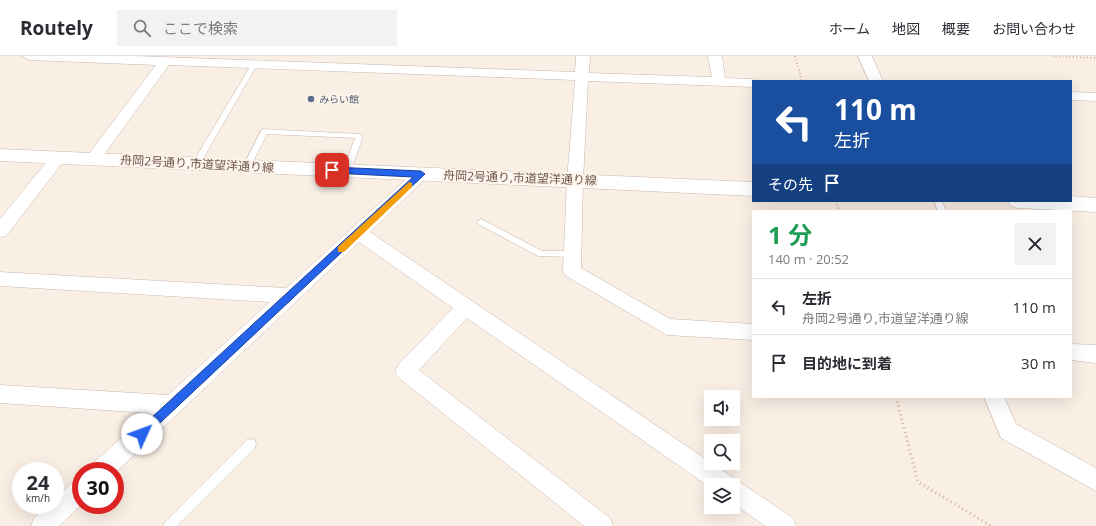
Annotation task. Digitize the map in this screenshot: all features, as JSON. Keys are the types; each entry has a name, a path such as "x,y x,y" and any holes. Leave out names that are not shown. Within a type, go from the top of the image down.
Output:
{"street":[{"path":"29,56 254,65 446,67 582,76 752,83"},
{"path":"583,56 575,181 572,271 667,327 752,332"},
{"path":"715,56 719,82"},
{"path":"865,56 876,80"},
{"path":"93,159 164,62"},
{"path":"1072,96 1096,97"},
{"name":"舟岡2号通り,市道望洋通り線","path":"0,155 752,188"},
{"path":"0,231 58,158"},
{"path":"111,462 421,174"},
{"path":"1038,202 1096,205"},
{"path":"359,233 715,478"},
{"path":"0,279 289,296"},
{"path":"466,307 405,371 602,526"},
{"path":"1072,352 1096,354"},
{"path":"0,394 172,405"},
{"path":"994,398 1008,431 1096,480"},
{"path":"740,495 785,526"},
{"path":"42,526 72,498"}],"lane":[{"path":"196,164 254,65"},
{"path":"247,166 265,132 359,136 347,171"},
{"path":"481,222 541,254 572,254"},
{"path":"169,526 251,444"}],"path":[{"path":"795,56 802,80"},
{"path":"1052,56 1096,58"},
{"path":"896,398 918,482 990,526"}],"slow traffic":[{"path":"341,249 409,185"}],"place":[{"name":"みらい館","path":"311,99"}],"route":[{"path":"142,434 421,174 332,170"}]}
